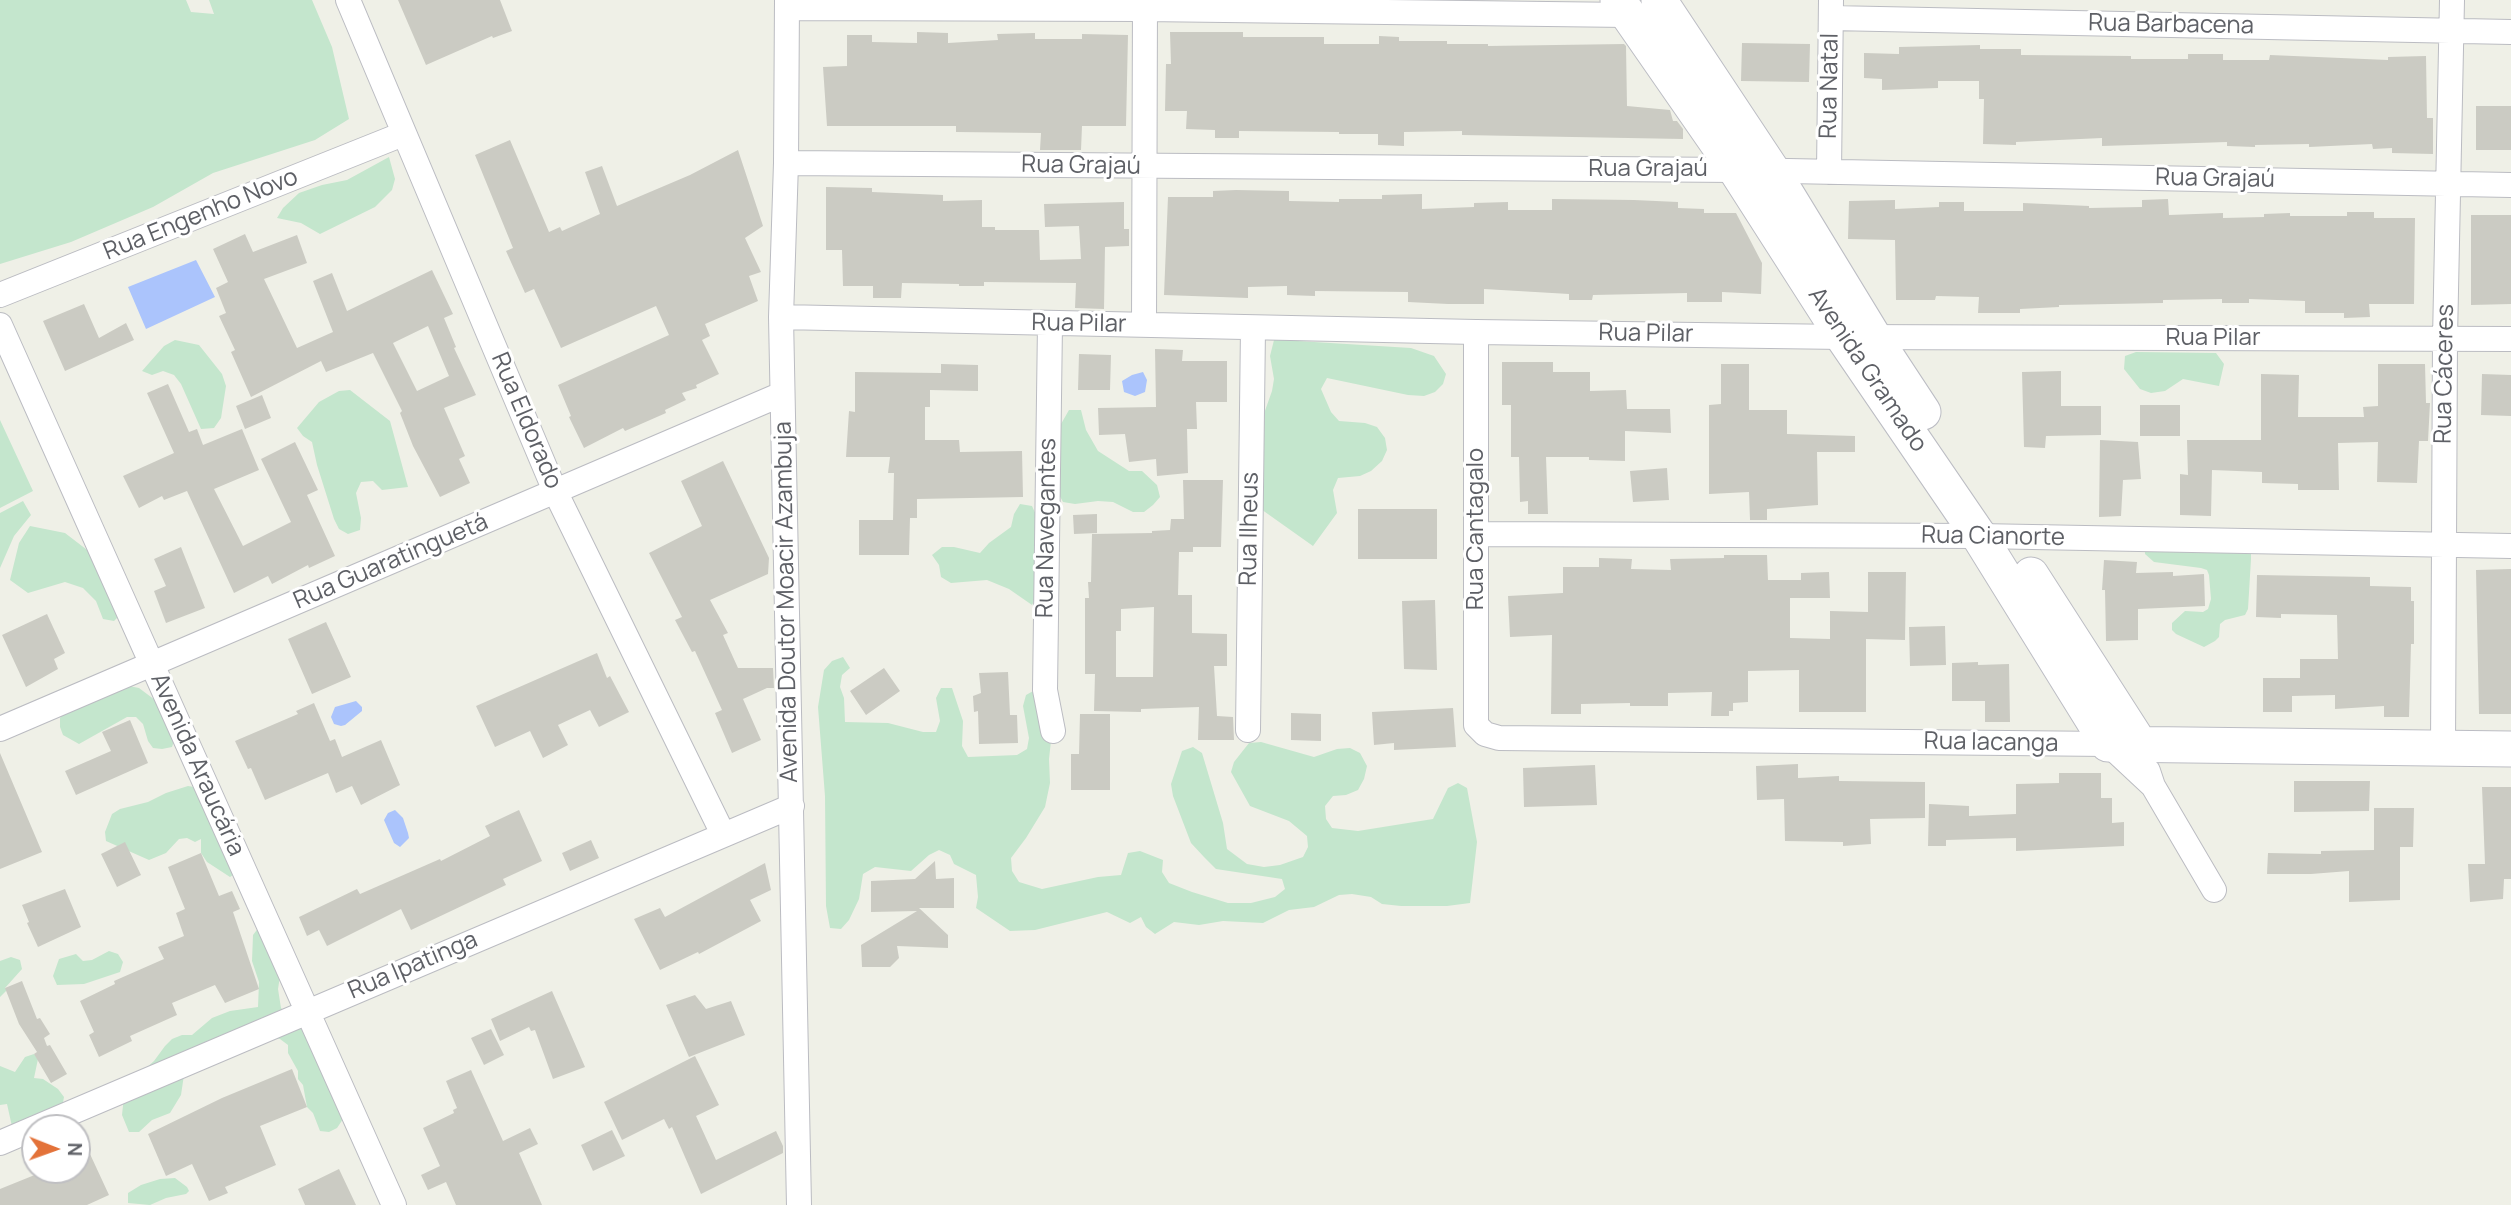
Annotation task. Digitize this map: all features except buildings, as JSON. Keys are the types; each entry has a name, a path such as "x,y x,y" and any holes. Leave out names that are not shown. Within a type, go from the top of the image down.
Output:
{"street":[{"name":"Rua Eldorado","path":"348,0 555,491 723,834"},
{"name":"Avenida Gramado","path":"1659,0 1773,172 1858,336"},
{"name":"Rua Cáceres","path":"2443,748 2445,339 2452,0"},
{"path":"787,4 1623,7"},
{"name":"Avenida Doutor Moacir Azambuja","path":"787,4 781,317 799,1205"},
{"path":"1144,325 1145,4"},
{"name":"Avenida Gramado","path":"1623,7 1736,170 1858,336 1993,537 2124,743"},
{"name":"Rua Barbacena","path":"1831,9 2511,32"},
{"name":"Rua Natal","path":"1829,172 1831,9"},
{"name":"Rua Engenho Novo","path":"0,295 403,134"},
{"name":"Rua Grajaú","path":"786,163 1736,170 2511,185"},
{"name":"Rua Pilar","path":"781,317 1476,332 2511,340"},
{"name":"Rua Navegantes","path":"1050,324 1045,690 1053,731"},
{"name":"Avenida Araucária","path":"0,325 394,1205"},
{"name":"Rua Ilheus","path":"1248,730 1253,328"},
{"name":"Rua Cantagalo","path":"1476,332 1476,725"},
{"name":"Rua Guaratinguetá","path":"0,729 782,394"},
{"name":"Rua Cianorte","path":"1476,534 1993,537 2511,546"},
{"name":"Rua Iacanga","path":"1476,725 1485,734 1500,738 2511,749"},
{"path":"2124,743 2153,786 2214,890"},
{"name":"Rua Ipatinga","path":"68,1114 792,806"},
{"name":"Rua Ipatinga","path":"0,1143 21,1134"}],"green space":[{"path":"0,0 186,0 191,12 214,14 209,0 312,0 332,47 349,119 315,140 213,173 153,207 71,242 0,264"},
{"path":"389,157 395,179 392,190 375,207 320,234 301,223 277,218 283,208 299,193 347,180"},
{"path":"1286,338 1411,348 1434,356 1446,374 1443,384 1435,392 1424,396 1327,378 1321,389 1331,412 1339,421 1377,427 1385,438 1387,450 1382,461 1371,471 1360,476 1338,478 1333,490 1337,513 1313,546 1258,507 1255,439 1272,391 1274,379 1270,356 1274,340"},
{"path":"175,340 199,345 222,374 226,386 221,418 214,428 201,429 181,384 174,375 163,371 152,375 142,371 164,346"},
{"path":"2136,352 2216,353 2224,364 2219,386 2183,379 2165,391 2151,393 2140,389 2124,369 2125,356"},
{"path":"350,390 390,421 408,487 382,490 373,481 361,482 356,493 361,518 360,530 348,534 339,529 334,519 312,442 297,428 319,402 339,391"},
{"path":"1069,410 1081,410 1086,430 1098,451 1129,471 1142,471 1157,485 1160,497 1153,505 1144,512 1133,512 1113,502 1063,502 1057,491 1057,431"},
{"path":"0,420 33,491 0,508"},
{"path":"23,501 31,515 14,536 0,568 0,513"},
{"path":"1020,504 1032,506 1037,517 1037,595 1032,605 1009,589 987,580 951,583 941,577 939,565 932,555 942,547 980,553 1011,527"},
{"path":"30,526 65,533 95,556 122,613 114,621 103,619 96,601 83,588 65,582 28,593 10,580 19,543"},
{"path":"2145,548 2247,549 2251,559 2248,609 2245,615 2225,620 2220,624 2219,637 2204,647 2176,634 2172,630 2172,623 2185,611 2203,612 2208,609 2211,599 2209,575 2207,570 2201,568 2154,562 2145,554"},
{"path":"843,657 850,668 842,675 840,687 844,698 845,722 888,723 923,732 936,732 940,721 936,698 941,688 952,688 963,721 962,746 968,757 1017,755 1027,749 1029,738 1023,706 1026,695 1035,690 1052,732 1050,783 1045,807 1011,858 1012,871 1019,882 1042,889 1121,875 1128,853 1140,851 1163,860 1162,872 1169,883 1192,892 1228,903 1251,903 1275,897 1285,889 1282,879 1216,869 1191,843 1171,784 1182,751 1193,747 1202,753 1223,823 1227,849 1247,864 1264,867 1303,857 1308,847 1307,836 1289,821 1250,806 1231,772 1234,762 1249,743 1261,742 1314,757 1337,749 1350,748 1360,753 1367,766 1358,790 1333,796 1325,806 1326,819 1332,828 1358,831 1433,819 1448,788 1458,783 1467,788 1477,842 1470,903 1401,906 1382,904 1371,897 1352,894 1339,895 1314,907 1289,910 1263,923 1223,921 1199,925 1174,922 1155,934 1146,927 1141,917 1130,923 1107,912 1035,930 1010,931 976,908 976,875 954,864 950,855 939,850 911,871 875,867 863,874 859,899 849,920 841,929 830,928 826,906 825,796 818,707 824,670 832,661"},
{"path":"129,686 139,688 155,700 175,738 172,747 153,748 143,724 136,717 127,717 79,744 63,735 60,718 66,710"},
{"path":"188,786 200,788 236,873 230,877 207,862 201,853 201,839 195,842 187,838 179,839 166,853 149,860 106,841 105,832 112,814"},
{"path":"259,927 281,970 278,989 281,1008 295,1022 311,1030 343,1119 337,1128 329,1132 320,1131 313,1113 307,1107 303,1085 288,1053 288,1045 272,1037 184,1075 181,1095 170,1113 152,1120 139,1132 129,1132 122,1115 125,1087 154,1061 172,1039 192,1035 212,1018 230,1011 258,1007 259,982 252,961 253,935"},
{"path":"109,951 118,954 123,962 120,972 84,984 57,985 53,976 59,959 76,954 83,961 92,960"},
{"path":"11,957 20,960 22,969 0,997 0,961"},
{"path":"34,1054 38,1059 34,1078 43,1079 58,1089 64,1097 62,1108 49,1114 21,1114 21,1127 13,1131 7,1104 0,1105 0,1066 15,1072 25,1057"},
{"path":"175,1178 187,1187 189,1191 186,1194 150,1205 128,1203 128,1193 141,1185"}],"water":[{"path":"196,260 215,297 146,329 128,287"},
{"path":"1143,372 1147,380 1145,392 1135,396 1124,392 1122,381"},
{"path":"356,701 362,711 345,725 334,724 331,717 335,707"},
{"path":"395,810 403,818 409,838 400,847 394,843 384,820 388,813"}]}
